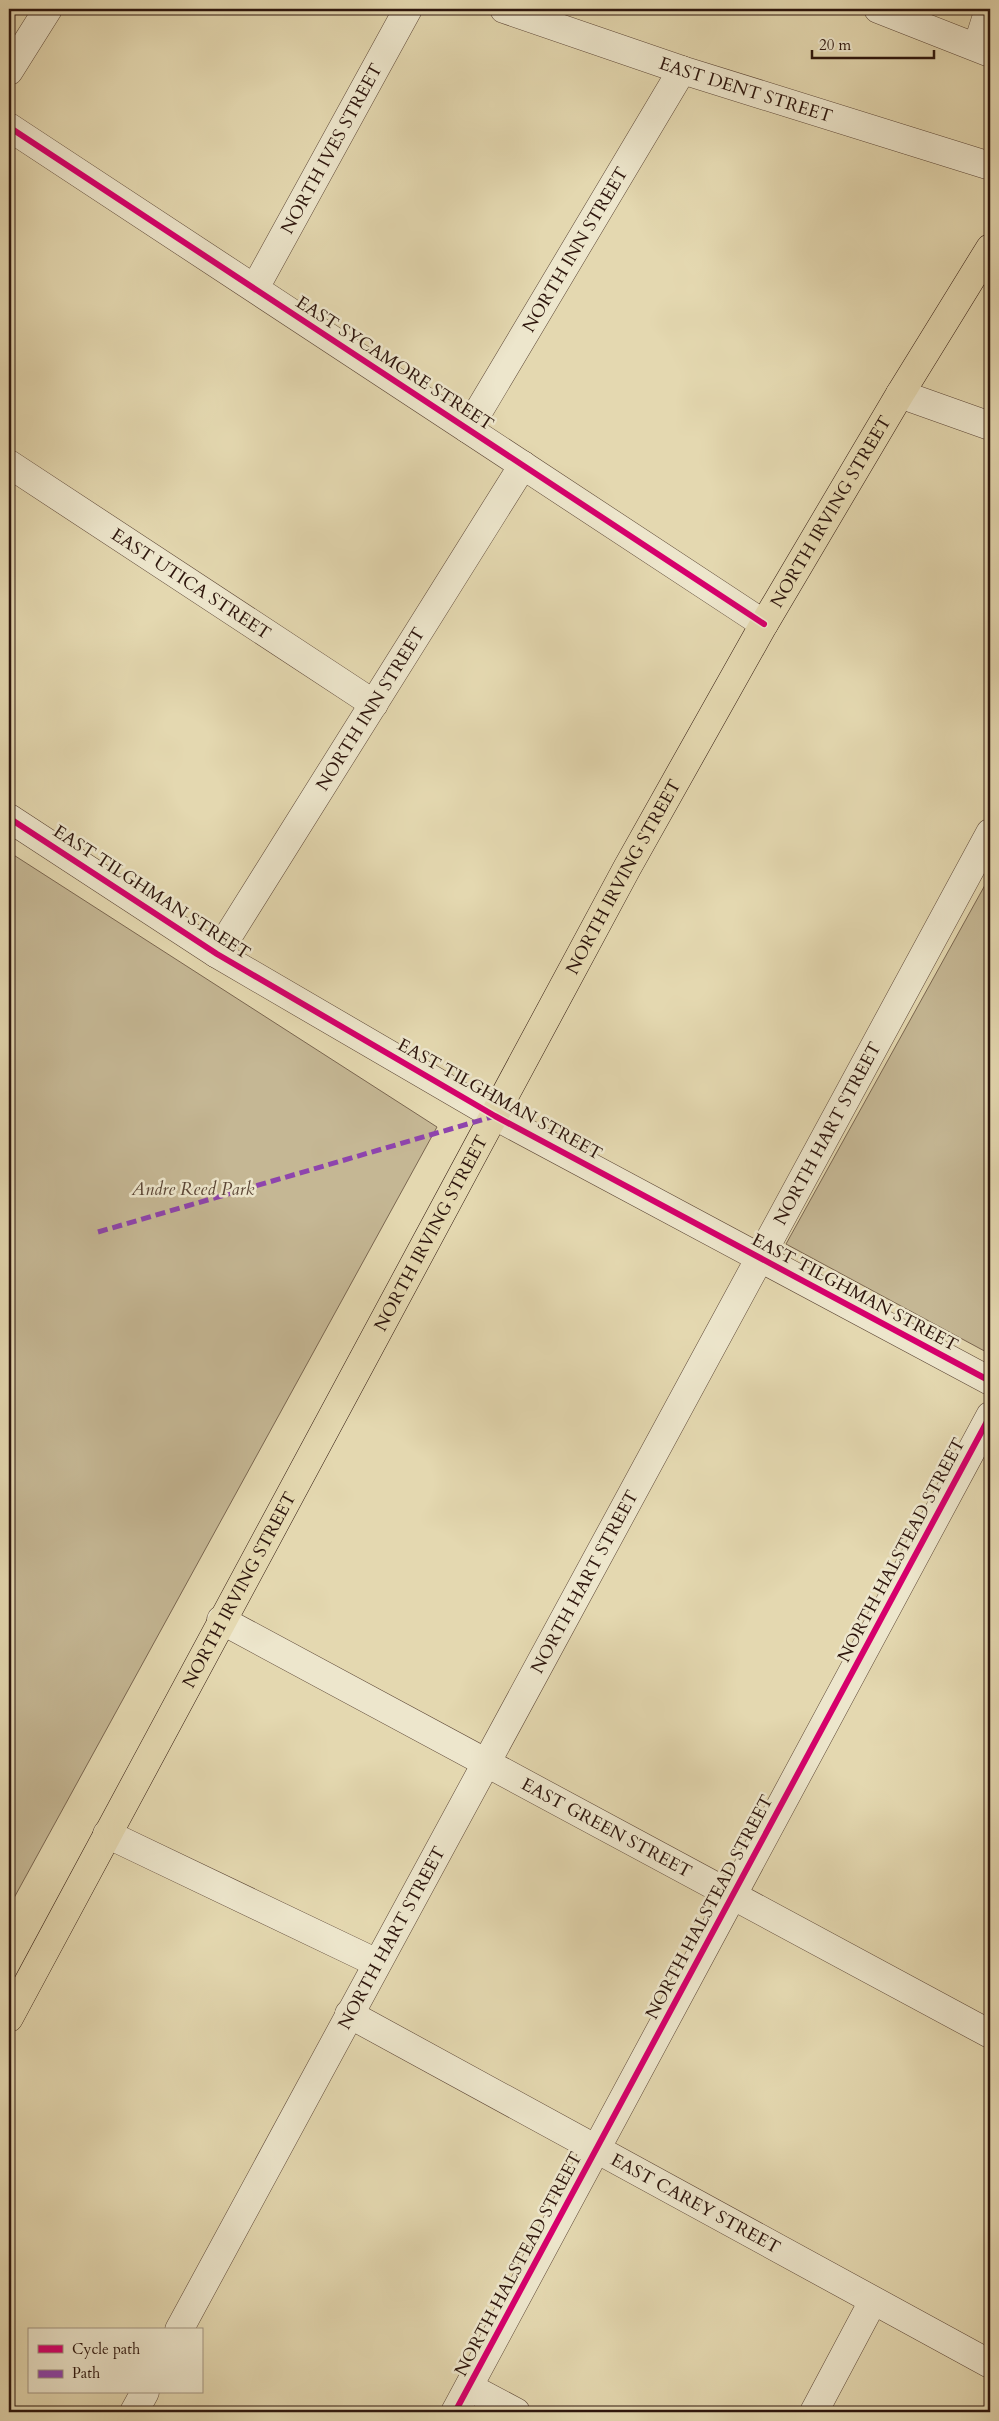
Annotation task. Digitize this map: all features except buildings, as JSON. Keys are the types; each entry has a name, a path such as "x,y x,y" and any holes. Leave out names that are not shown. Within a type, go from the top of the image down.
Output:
{"main road":[{"name":"NORTH IRVING STREET","path":"9,2018 627,868 764,624 900,394 990,248"}],"street":[{"path":"9,70 48,9"},
{"name":"NORTH IVES STREET","path":"255,288 408,9"},
{"name":"EAST DENT STREET","path":"504,9 682,70 990,166"},
{"path":"884,10 935,19 984,50 989,9"},
{"name":"NORTH INN STREET","path":"468,429 682,70"},
{"name":"EAST SYCAMORE STREET","path":"9,127 764,624"},
{"path":"900,394 990,426"},
{"name":"EAST UTICA STREET","path":"9,464 374,704"},
{"name":"NORTH INN STREET","path":"217,954 523,465"},
{"name":"EAST TILGHMAN STREET","path":"9,818 217,954 495,1116 990,1381"},
{"name":"NORTH HART STREET","path":"180,2328 990,833"},
{"name":"NORTH HALSTEAD STREET","path":"455,2412 990,1416"},
{"name":"EAST GREEN STREET","path":"222,1620 990,2034"},
{"path":"107,1834 377,1963"},
{"name":"EAST CAREY STREET","path":"349,2014 990,2364"},
{"path":"814,2412 873,2301"},
{"path":"469,2387 516,2412"},
{"path":"134,2412 144,2394"}],"green space":[{"name":"Andre Reed Park","path":"9,852 437,1127 9,1907"},
{"path":"990,876 990,1354 786,1244"}],"marked path":[{"path":"98,1232 495,1116"}],"cycle path":[{"path":"9,127 764,624"},
{"path":"9,818 217,954 495,1116 990,1381"},
{"path":"455,2412 990,1416"}]}
